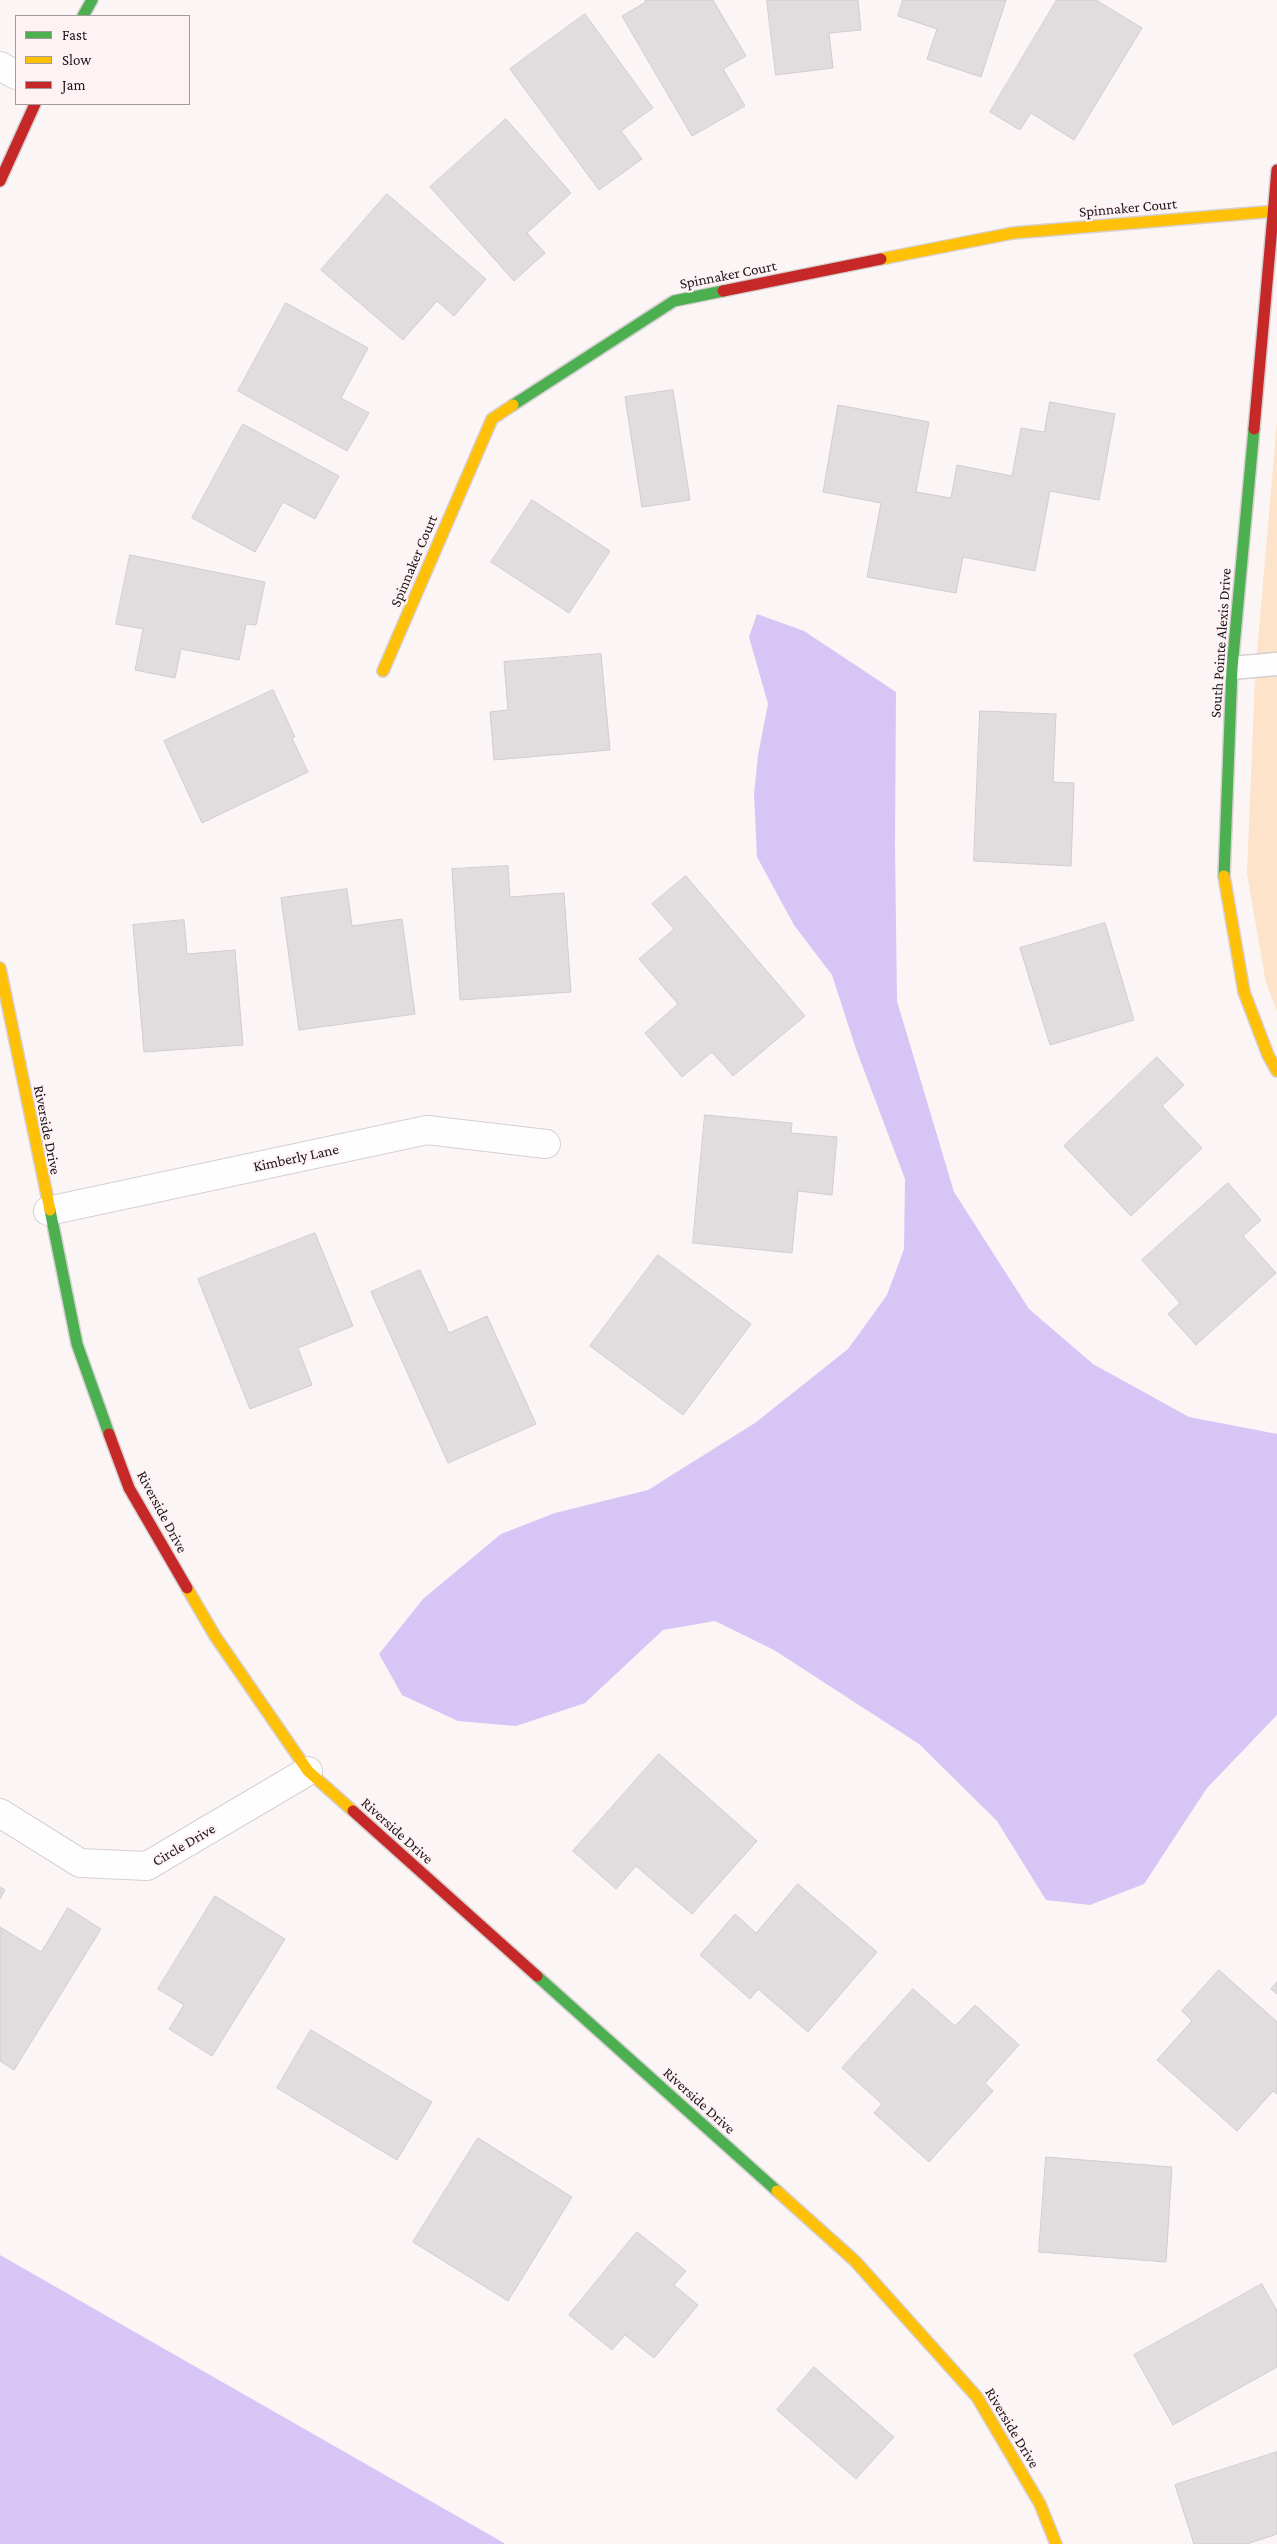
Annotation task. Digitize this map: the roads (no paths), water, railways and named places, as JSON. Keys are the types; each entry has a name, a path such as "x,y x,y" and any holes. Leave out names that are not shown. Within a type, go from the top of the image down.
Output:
{"street":[{"path":"84,15 92,0"},
{"path":"0,66 15,74"},
{"path":"0,181 36,105"},
{"name":"South Pointe Alexis Drive","path":"1277,170 1275,210 1232,668 1224,878 1244,992 1268,1055 1277,1071"},
{"name":"Spinnaker Court","path":"383,671 492,419 674,302 1013,233 1275,210"},
{"name":"Riverside Drive","path":"0,968 48,1211 77,1344 129,1488 215,1636 308,1772 855,2261 977,2397 1040,2504 1056,2544"},
{"name":"Kimberly Lane","path":"48,1211 427,1130 546,1144"},
{"name":"Circle Drive","path":"0,1813 80,1863 147,1866 308,1772"}],"lane":[{"path":"1232,668 1277,664"}]}
